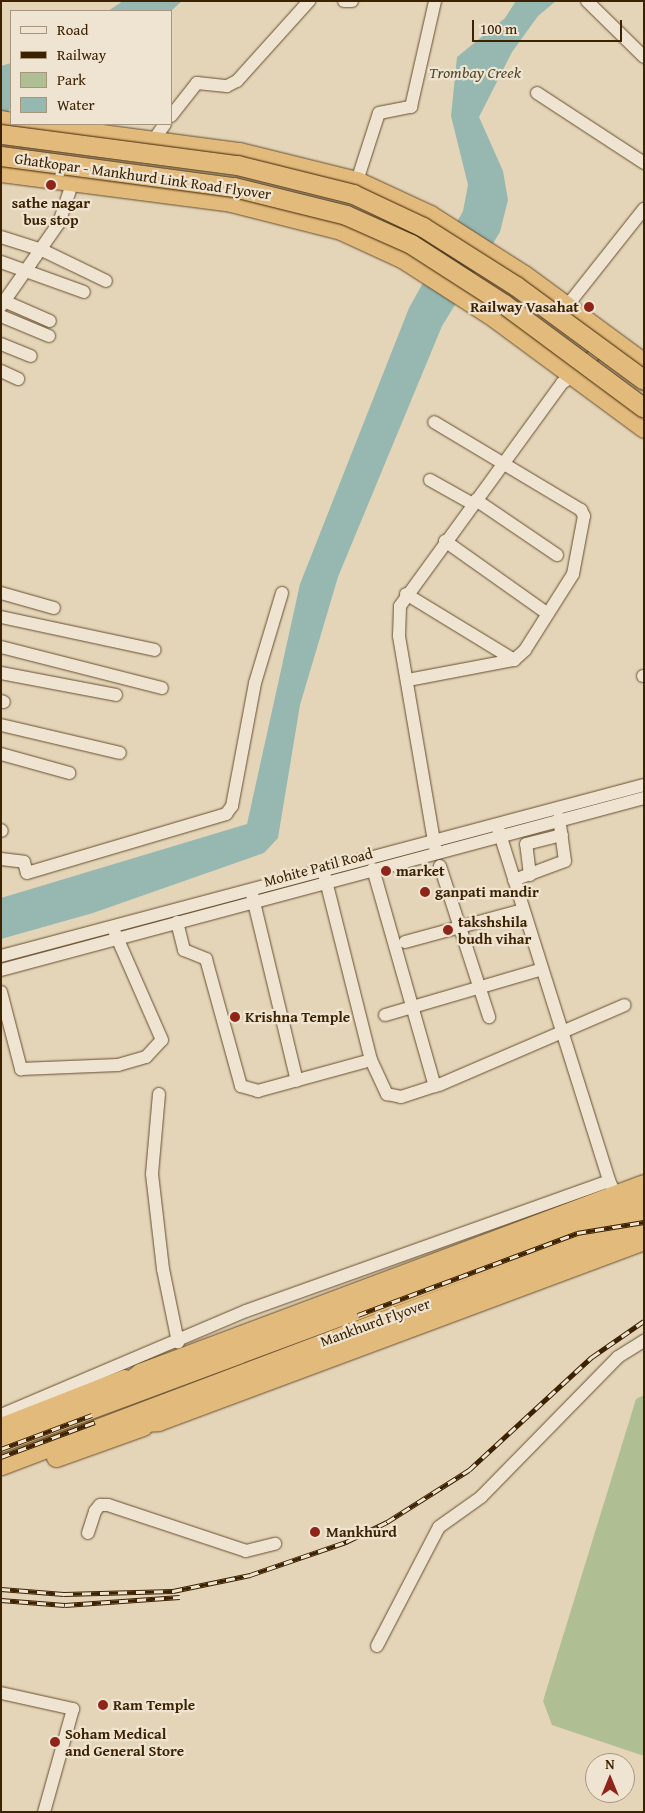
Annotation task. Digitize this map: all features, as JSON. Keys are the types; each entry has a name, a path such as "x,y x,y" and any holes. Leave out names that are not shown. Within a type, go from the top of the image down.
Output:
{"highway":[{"path":"38,125 239,152 357,182 430,215 524,275 610,336 644,363"},
{"name":"Ghatkopar - Mankhurd Link Road Flyover","path":"1,134 237,165 353,194 423,226 508,281 644,380"},
{"path":"231,202 239,152"},
{"name":"Ghatkopar - Mankhurd Link Road Flyover","path":"1,156 234,187 346,215 411,244 504,304 644,408"},
{"path":"1,172 231,202 333,227 402,258 495,318 576,374 644,428"},
{"path":"149,1397 412,1263 633,1197"},
{"name":"Mankhurd Flyover","path":"95,1398 149,1397 590,1223 633,1197"},
{"name":"Mankhurd Flyover","path":"108,1431 149,1397 633,1197"},
{"path":"149,1397 644,1240"},
{"path":"1,1426 95,1398"},
{"path":"1,1442 95,1398"},
{"path":"1,1465 108,1431"},
{"path":"1,1478 108,1431"}],"street":[{"path":"172,115 198,84 227,86 237,81 309,1"},
{"path":"344,1 352,1"},
{"path":"357,182 379,113 411,107 435,1"},
{"path":"587,1 644,57"},
{"path":"537,93 644,163"},
{"path":"153,140 164,125"},
{"path":"50,321 5,297 28,272 59,223 73,181"},
{"path":"567,306 644,209"},
{"path":"1,237 42,250 106,281"},
{"path":"1,262 84,292"},
{"path":"1,316 49,336"},
{"path":"1,956 250,886 323,868 435,845 399,636 400,606 406,594 504,464 562,383 576,374 610,336"},
{"path":"1,344 31,356"},
{"path":"1,371 18,379"},
{"path":"408,680 514,660 548,614 573,574 584,516 582,510 434,422"},
{"path":"430,480 474,502 557,555"},
{"path":"445,541 548,614"},
{"path":"1,593 54,608"},
{"path":"1,859 24,862 27,873 226,814 232,806 255,683 282,593"},
{"path":"406,594 514,660"},
{"path":"1,617 155,650"},
{"path":"1,647 162,688"},
{"path":"1,673 116,695"},
{"path":"1,725 120,753"},
{"path":"1,754 69,773"},
{"path":"633,1197 561,1036 539,970 498,828 573,808 644,785"},
{"name":"Mohite Patil Road","path":"1,970 118,941 177,922 373,868 435,845 498,828 559,818 573,808 644,798"},
{"path":"514,880 565,861 559,818"},
{"path":"530,875 526,844 562,835"},
{"path":"440,866 456,928 489,1017"},
{"path":"323,868 371,1060 386,1094 401,1097 435,1086 561,1036 625,1005"},
{"path":"373,868 435,1086"},
{"path":"250,886 297,1081"},
{"path":"219,895 223,909"},
{"path":"405,942 523,910"},
{"path":"177,922 184,950 206,958 241,1086 258,1092 371,1060"},
{"path":"1,992 21,1069 118,1065 146,1057 162,1040 112,924"},
{"path":"21,950 24,963"},
{"path":"385,1015 539,970"},
{"path":"159,1094 152,1174 163,1269 178,1342"},
{"path":"1,1415 178,1342 246,1311 412,1263"},
{"path":"377,1646 439,1527 480,1497 618,1357 644,1341"},
{"path":"88,1533 95,1511 108,1505 246,1551 275,1544"},
{"path":"1,1693 73,1709 44,1812"},
{"path":"49,1798 54,1812"}],"green space":[{"path":"644,1395 644,1756 552,1725 543,1701 636,1399"}],"water":[{"path":"123,1 182,1 172,10 110,10"},
{"name":"Trombay Creek","path":"516,1 556,1 538,16 512,52 479,117 503,171 508,200 500,232 442,326 338,577 300,705 278,838 264,853 93,913 1,939 1,898 247,824 300,584 409,308 463,211 468,185 451,116 457,57 505,18"},
{"path":"10,63 10,108 1,127 1,66"}],"railway":[{"path":"358,1315 577,1233 644,1222"},
{"path":"1,1589 64,1594 173,1591 250,1575 346,1542 387,1522 469,1470 592,1357 644,1321"},
{"path":"1,1449 92,1415"},
{"path":"1,1457 95,1422"},
{"path":"1,1600 65,1605 180,1597"}],"place":[{"name":"sathe nagar bus stop","path":"51,185"},
{"name":"Railway Vasahat","path":"589,307"},
{"name":"market","path":"386,871"},
{"name":"ganpati mandir","path":"425,892"},
{"name":"takshshila budh vihar","path":"448,930"},
{"name":"Krishna Temple","path":"235,1017"},
{"name":"Mankhurd","path":"315,1532"},
{"name":"Ram Temple","path":"103,1705"},
{"name":"Soham Medical and General Store","path":"55,1742"}]}
